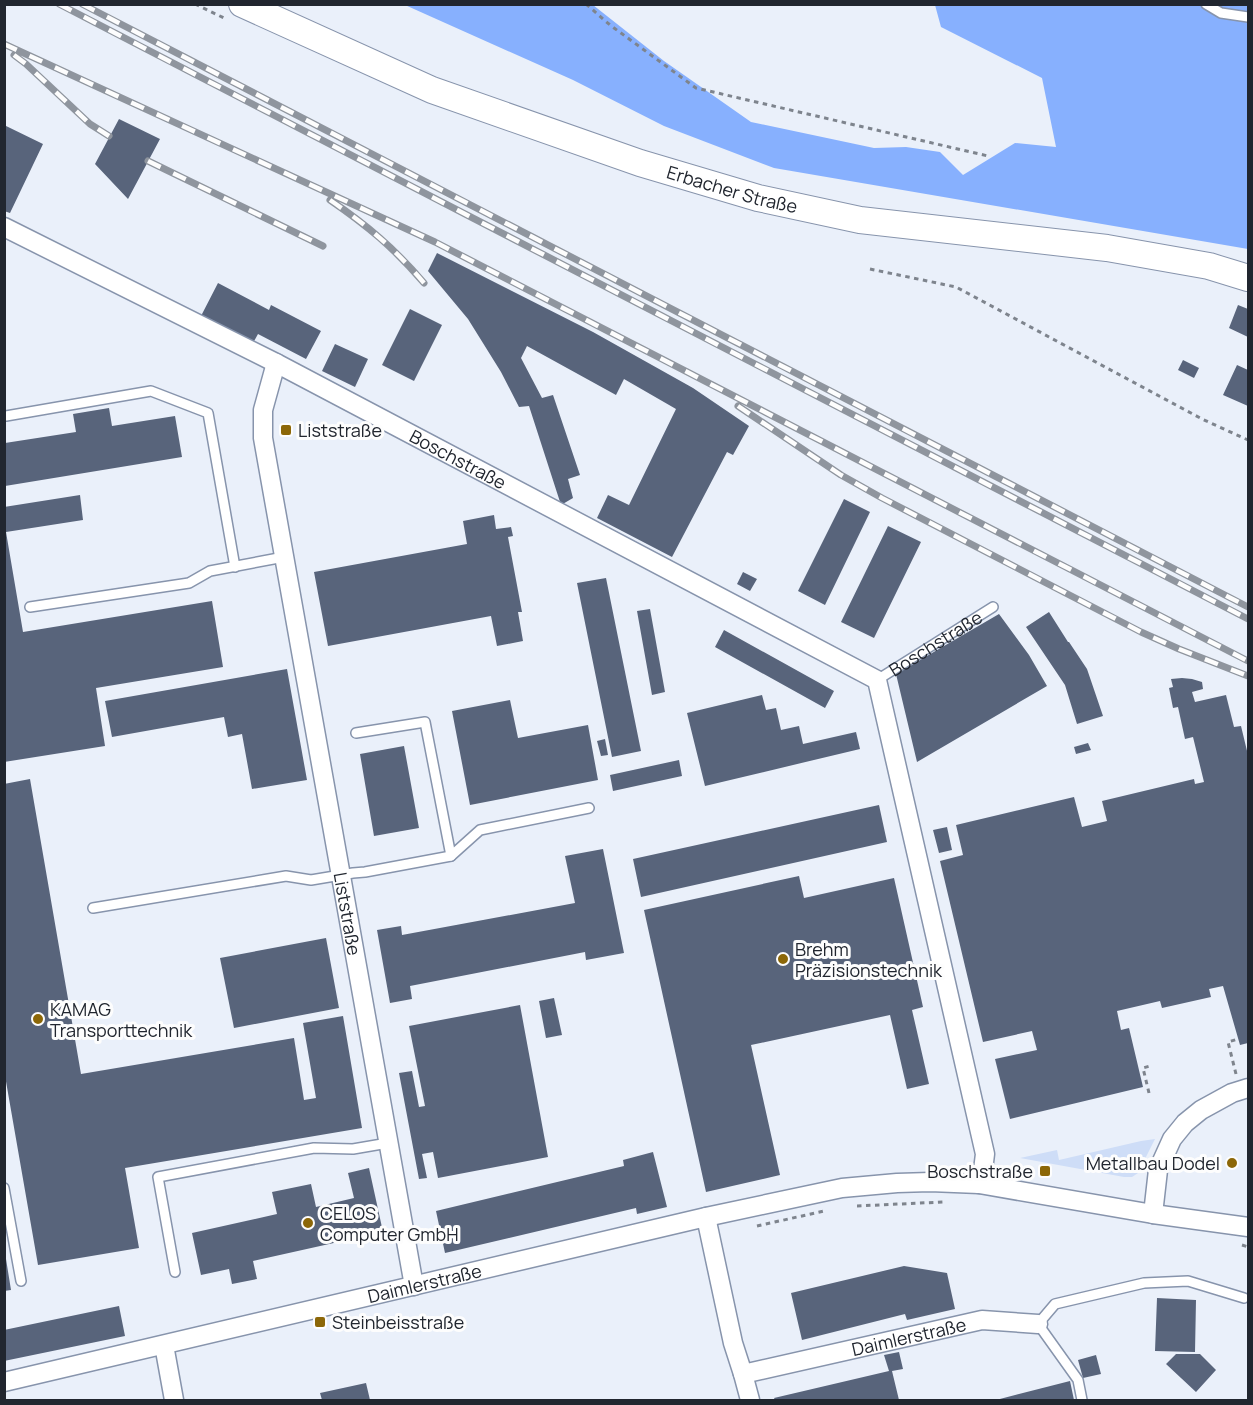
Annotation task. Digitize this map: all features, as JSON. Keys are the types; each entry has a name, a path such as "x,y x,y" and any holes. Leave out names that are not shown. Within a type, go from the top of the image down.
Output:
{"main road":[{"name":"Erbacher Straße","path":"242,4 432,90 640,163 758,198 860,220 1107,248 1209,266 1248,278"}],"street":[{"name":"Boschstraße","path":"4,227 276,363 878,680 985,1154 979,1184"},
{"name":"Liststraße","path":"276,363 263,410 263,438 414,1286"},
{"path":"1153,1214 1158,1170 1172,1139 1185,1123 1201,1110 1244,1089"},
{"name":"Daimlerstraße","path":"4,1382 706,1217 842,1188 930,1182 979,1184 1153,1214 1248,1227"},
{"path":"706,1217 733,1343 750,1401"},
{"name":"Daimlerstraße","path":"743,1374 982,1320 1038,1324"},
{"path":"164,1345 174,1401"}],"lane":[{"path":"1206,4 1221,13 1248,17"},
{"path":"6,416 151,391 208,413 235,567"},
{"path":"30,607 189,583 210,571 284,557"},
{"name":"Boschstraße","path":"878,680 993,607"},
{"path":"356,733 425,722 451,856"},
{"path":"93,909 286,876 311,880 451,856 480,830 589,808"},
{"path":"175,1272 158,1177 314,1148 353,1149 388,1143"},
{"path":"4,1188 21,1281"},
{"path":"1082,1401 1078,1380 1038,1324 1055,1304 1144,1283 1188,1281 1244,1298"}],"path":[{"path":"586,4 610,25 696,88 988,156"},
{"path":"870,269 956,287 1202,419 1248,440"},
{"path":"1238,1039 1228,1042 1244,1089"},
{"path":"1149,1093 1143,1068 1150,1066"},
{"path":"855,1206 948,1201"},
{"path":"747,1227 825,1211"},
{"path":"1238,1243 1248,1247"}],"shaded area":[{"path":"405,5 593,5 664,61 751,122 874,148 906,147 940,152 963,175 1015,143 1056,147 1042,78 941,27 935,5 1248,5 1248,249 774,168 664,126 573,80"},
{"path":"1155,1139 1138,1173 1132,1177 1020,1158 1057,1150 1059,1160"}],"building":[{"path":"119,119 160,139 128,199 95,164"},
{"path":"4,125 43,144 10,213 4,211"},
{"path":"437,253 593,332 693,388 749,426 733,455 727,452 672,557 597,518 608,495 629,505 676,409 624,379 616,395 527,346 521,358 542,398 553,395 580,475 568,479 573,498 561,505 529,406 519,407 501,372 468,319 428,271"},
{"path":"218,283 269,310 271,305 321,331 306,359 258,334 253,343 201,316"},
{"path":"1238,305 1248,309 1248,337 1229,328"},
{"path":"410,309 442,325 414,381 382,365"},
{"path":"335,344 368,359 355,387 322,371"},
{"path":"1183,360 1199,368 1194,378 1178,370"},
{"path":"1237,365 1248,370 1248,406 1223,395"},
{"path":"109,408 112,426 175,416 182,457 5,486 5,443 76,432 73,414"},
{"path":"80,495 83,520 6,532 23,632 212,601 223,667 96,688 105,746 4,762 4,507"},
{"path":"844,499 870,512 825,605 798,591"},
{"path":"494,515 496,529 511,527 513,536 508,537 522,612 518,612 523,641 497,646 491,616 328,646 314,572 467,544 463,521"},
{"path":"888,526 921,542 874,638 841,622"},
{"path":"743,572 757,579 750,591 737,584"},
{"path":"606,578 641,751 612,757 577,583"},
{"path":"650,609 665,692 652,695 637,611"},
{"path":"1049,612 1087,669 1103,716 1077,724 1065,685 1026,627"},
{"path":"999,614 1029,655 1047,686 917,762 896,674"},
{"path":"724,630 834,691 825,708 715,647"},
{"path":"287,669 307,780 252,789 242,734 228,737 224,717 112,737 105,701"},
{"path":"1182,678 1202,682 1203,689 1192,692 1195,702 1226,695 1234,727 1241,726 1248,755 1248,1043 1240,1045 1223,986 1209,989 1211,997 1162,1008 1160,1001 1117,1011 1121,1030 1129,1028 1143,1087 1010,1119 995,1059 1037,1050 1032,1031 983,1042 940,861 963,855 956,825 1074,797 1082,827 1107,821 1102,801 1194,779 1195,784 1204,782 1193,737 1185,739 1178,707 1173,708 1169,688 1173,687 1171,679"},
{"path":"762,695 766,710 776,708 781,730 799,726 803,744 856,732 860,749 705,786 687,713"},
{"path":"510,700 518,738 588,725 598,780 470,805 452,711"},
{"path":"605,739 608,755 601,756 597,741"},
{"path":"1088,743 1091,750 1076,754 1074,747"},
{"path":"404,746 419,828 374,836 360,754"},
{"path":"679,760 682,776 613,791 610,775"},
{"name":"KAMAG Transporttechnik","path":"30,779 81,1074 294,1038 304,1100 316,1098 303,1023 343,1016 362,1128 125,1168 139,1248 38,1265 4,1070 4,784"},
{"path":"879,805 887,842 641,897 633,859"},
{"path":"947,827 952,850 939,853 933,830"},
{"path":"603,849 624,953 586,960 585,952 410,986 412,999 390,1003 377,930 401,926 402,935 575,903 565,856"},
{"name":"Brehm Präzisionstechnik","path":"799,876 804,898 894,878 923,1007 912,1010 929,1084 907,1089 890,1015 751,1045 780,1175 706,1192 644,910"},
{"path":"326,938 339,1008 234,1028 220,958"},
{"path":"554,998 562,1035 546,1038 539,1001"},
{"path":"520,1005 548,1157 438,1178 433,1152 422,1154 427,1178 419,1179 399,1073 412,1071 419,1107 425,1106 409,1026"},
{"path":"653,1152 667,1207 637,1214 636,1208 445,1253 436,1211 624,1166 623,1160"},
{"name":"CELOS Computer GmbH","path":"369,1168 383,1232 253,1261 257,1279 232,1284 229,1269 201,1275 192,1233 277,1214 272,1192 311,1184 316,1207 354,1198 348,1173"},
{"path":"4,1259 6,1259 11,1290 4,1291"},
{"path":"904,1266 947,1273 955,1309 907,1320 905,1314 802,1340 791,1293"},
{"path":"1157,1298 1196,1300 1195,1352 1155,1351"},
{"path":"119,1306 125,1336 4,1361 4,1330"},
{"path":"899,1352 903,1369 892,1371 899,1400 775,1400 774,1398 889,1371 884,1355"},
{"path":"1176,1354 1200,1354 1216,1370 1196,1392 1166,1364"},
{"path":"1096,1355 1101,1374 1083,1378 1078,1360"},
{"path":"1070,1381 1074,1400 996,1400"},
{"path":"366,1383 370,1400 322,1400 320,1393"}],"railway":[{"path":"59,4 1248,619"},
{"path":"82,4 1248,607"},
{"path":"4,44 435,242 1248,661"},
{"path":"14,55 90,124 109,136"},
{"path":"148,161 323,246"},
{"path":"330,200 380,238 424,283"},
{"path":"738,406 841,475 882,498 1141,632 1248,676"}],"place":[{"name":"Liststraße","path":"286,430"},
{"name":"Brehm Präzisionstechnik","path":"783,959"},
{"name":"KAMAG Transporttechnik","path":"38,1019"},
{"name":"Metallbau Dodel","path":"1232,1163"},
{"name":"Boschstraße","path":"1045,1171"},
{"name":"CELOS Computer GmbH","path":"308,1223"},
{"name":"Steinbeisstraße","path":"320,1322"}]}
